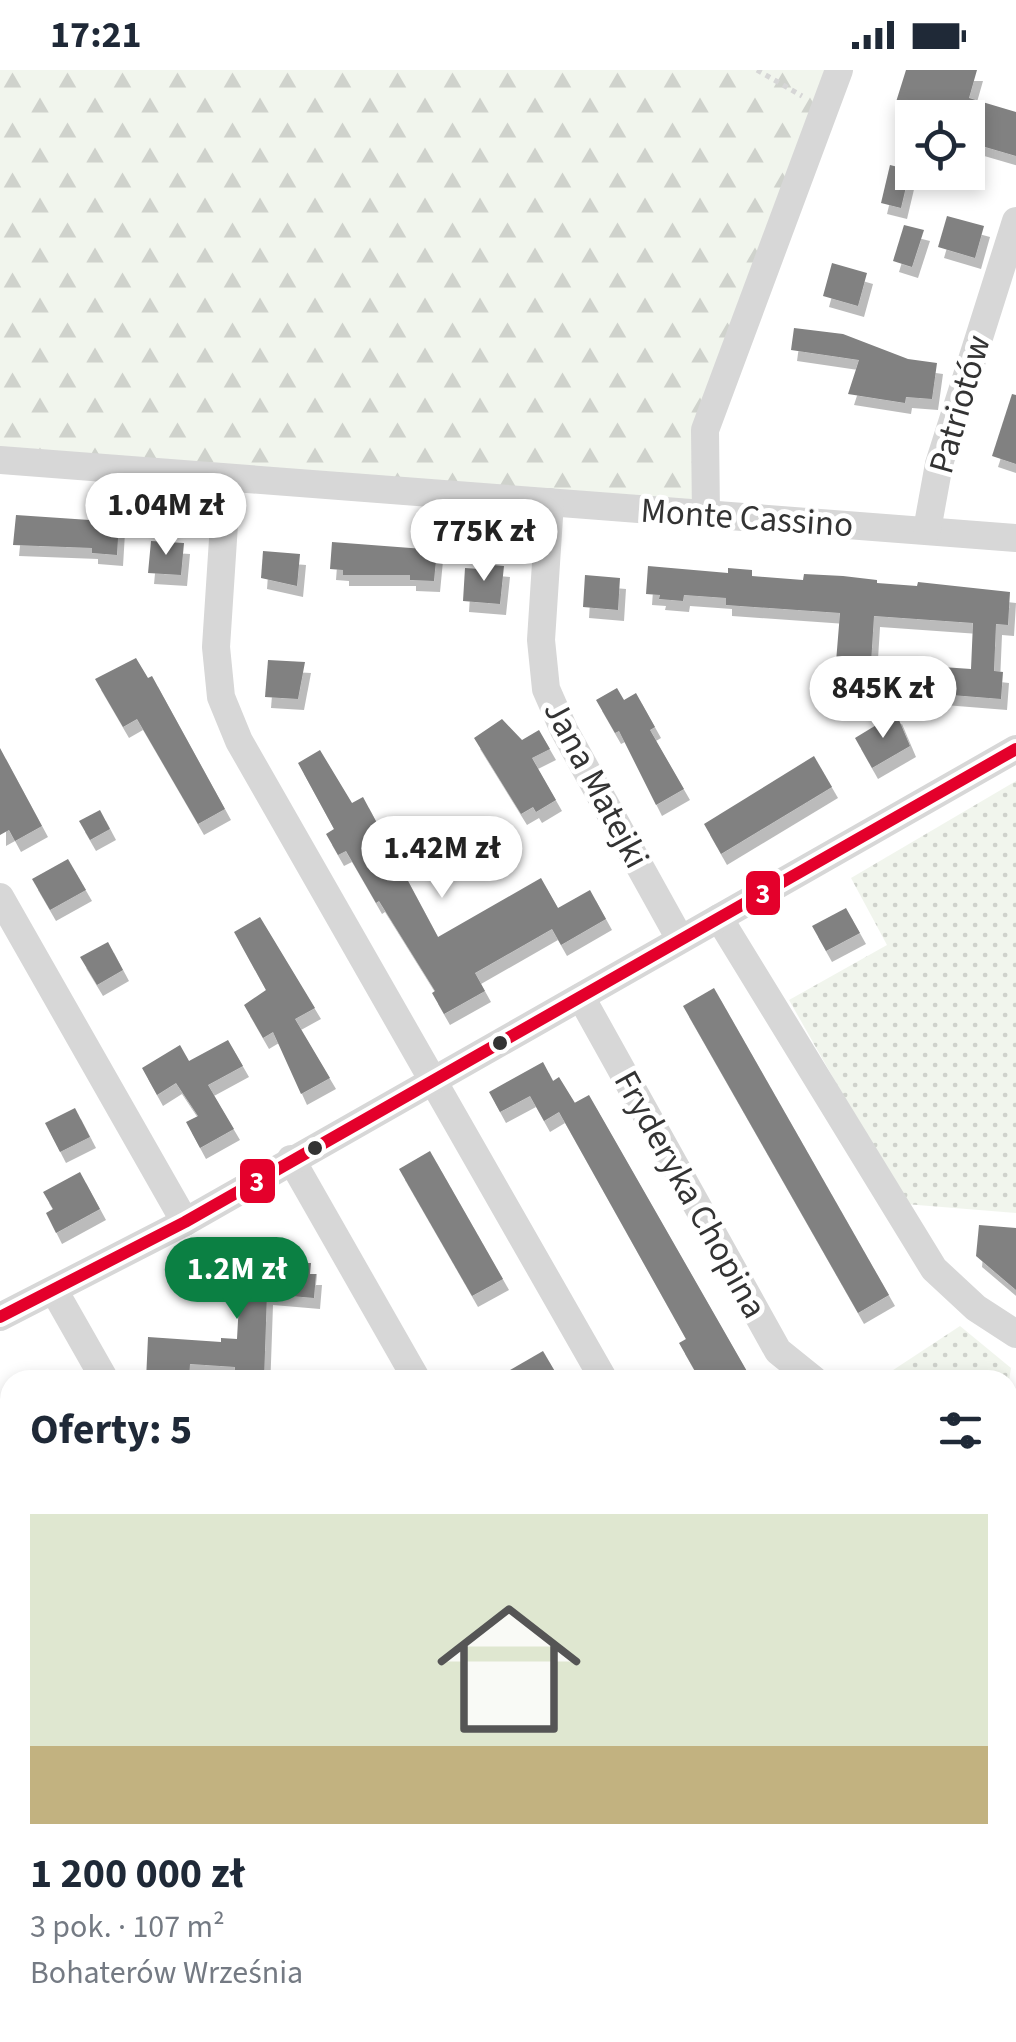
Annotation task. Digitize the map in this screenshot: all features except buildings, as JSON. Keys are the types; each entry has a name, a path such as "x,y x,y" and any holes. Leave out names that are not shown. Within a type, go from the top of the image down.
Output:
{"street":[{"path":"706,514 705,430 839,70"},
{"name":"Patriotów","path":"927,530 939,464 1016,222"},
{"name":"Monte Cassino","path":"0,460 1016,538"},
{"path":"227,478 216,647 221,697 239,741 598,1370"},
{"name":"Jana Matejki","path":"550,502 540,640 546,688 564,730 680,938"},
{"path":"0,1317 185,1222 1016,749"},
{"path":"0,897 185,1222"},
{"path":"719,918 934,1268 976,1308 1016,1334"},
{"name":"Fryderyka Chopina","path":"581,997 778,1351 802,1370"},
{"path":"292,1159 410,1370"},
{"path":"55,1292 99,1370"}],"path":[{"path":"757,70 825,108"}],"green space":[{"path":"0,70 839,70 705,430 706,514 0,459"},
{"path":"1016,781 1016,1213 905,1204 789,1000 887,945 851,878"},
{"path":"960,1326 1011,1368 1011,1370 893,1370"}],"transit line":[{"name":"3","path":"0,1317 185,1222 1016,749"}]}
